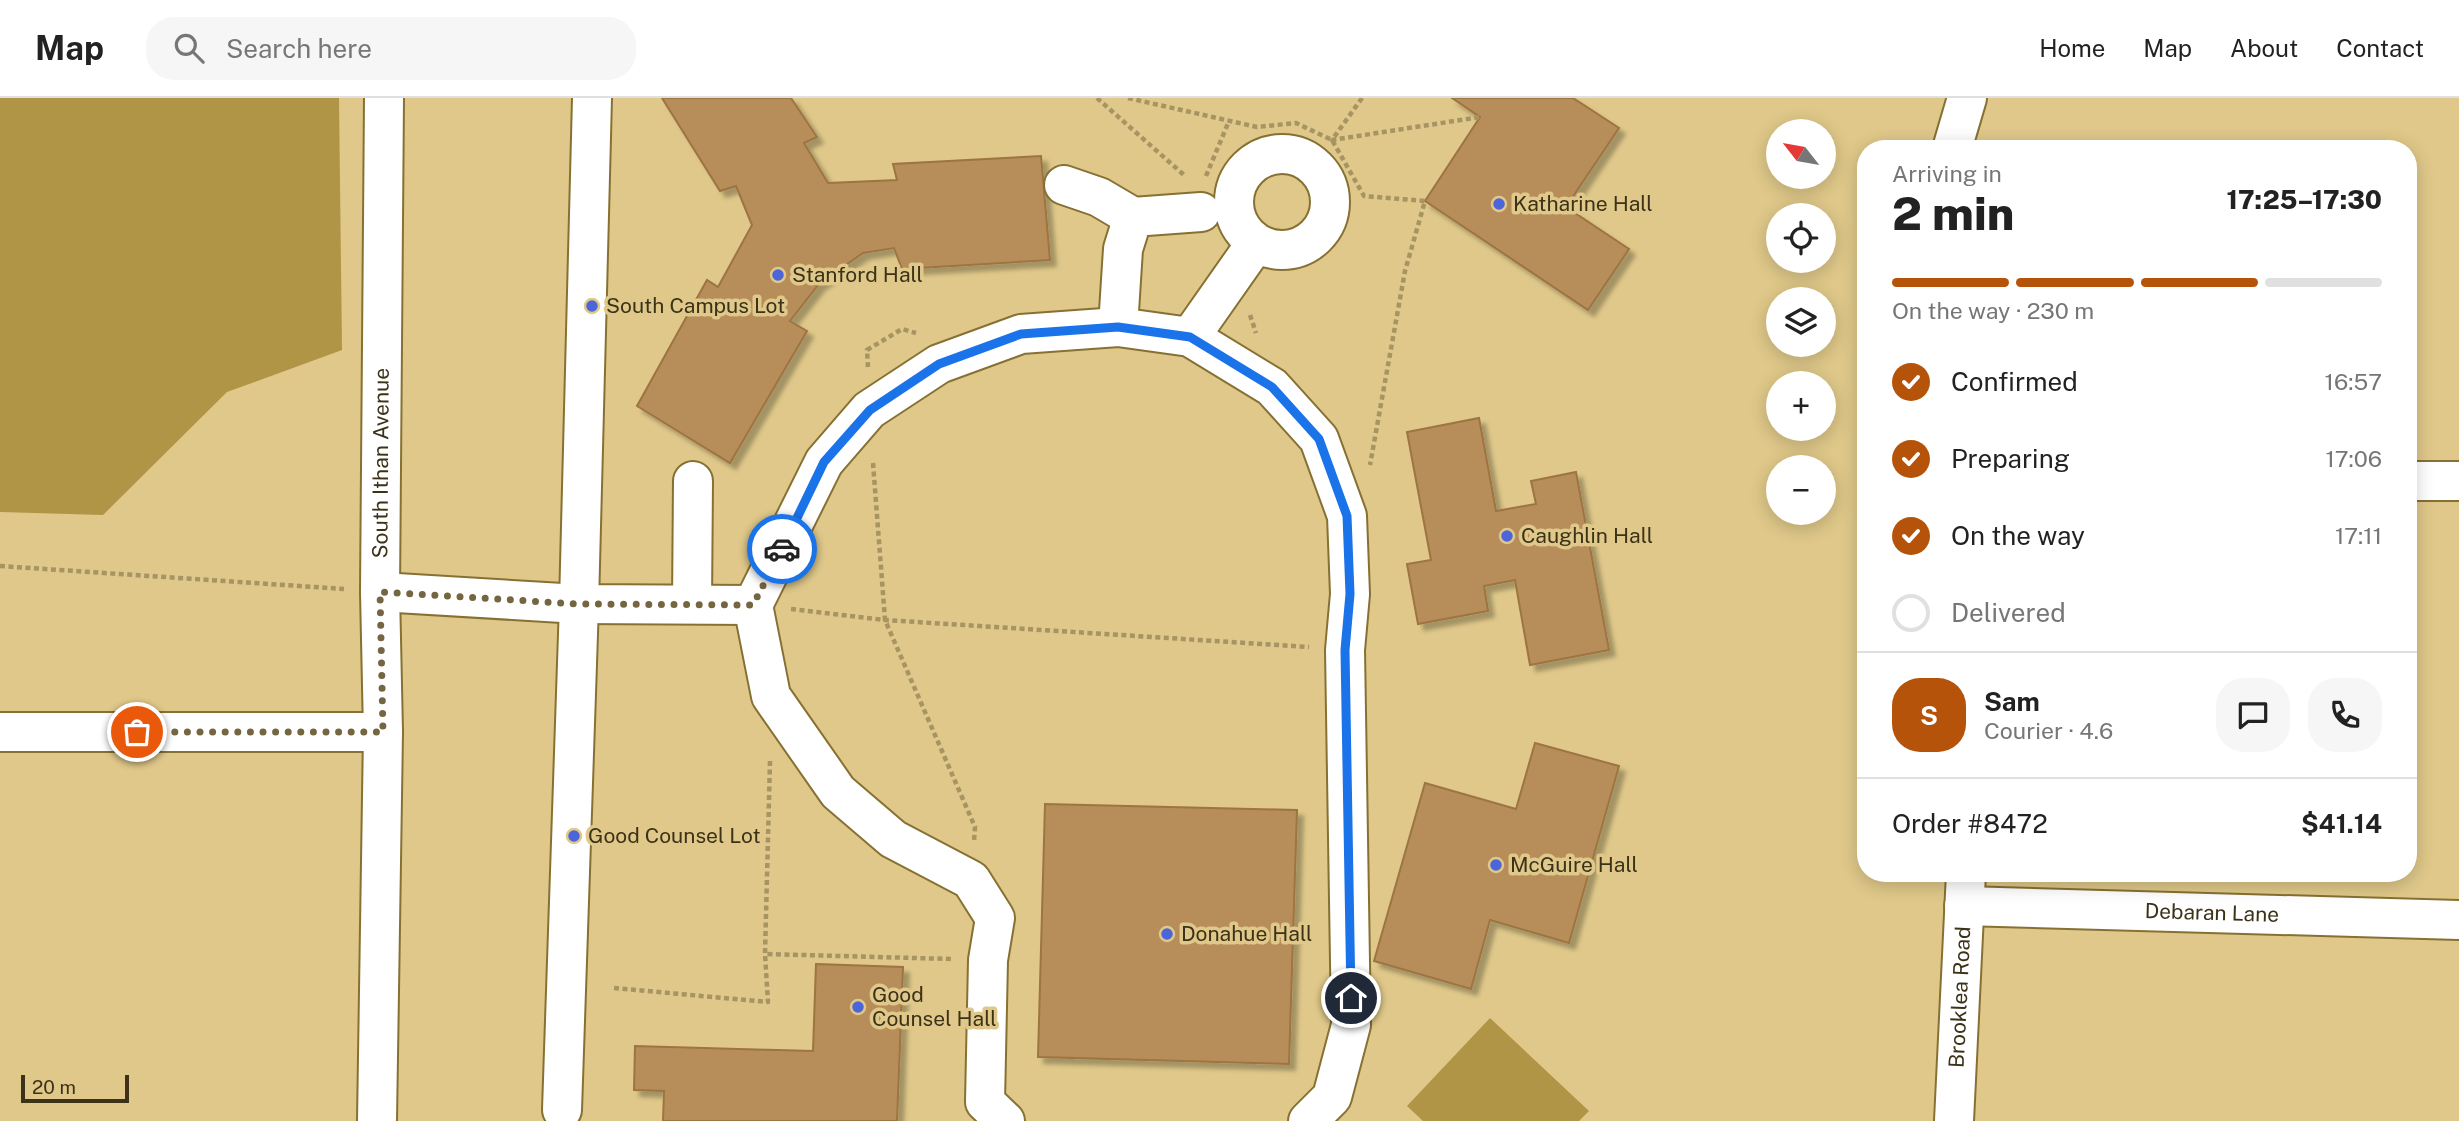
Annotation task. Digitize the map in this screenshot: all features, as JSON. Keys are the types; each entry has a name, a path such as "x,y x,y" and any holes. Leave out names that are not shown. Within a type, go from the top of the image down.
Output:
{"street":[{"name":"South Ithan Avenue","path":"377,1121 383,732 380,592 384,98"},
{"path":"562,1110 592,98"},
{"path":"1955,140 1967,98"},
{"path":"1064,185 1098,197 1133,217 1196,196"},
{"path":"1118,327 1123,249 1133,217"},
{"path":"1190,337 1256,243"},
{"path":"1005,1121 985,1102 988,960 995,918 971,880 893,839 838,792 771,696 753,605 824,462 870,410 939,364 1021,334 1118,327 1190,337 1272,387 1319,439 1347,516 1350,594 1345,650 1351,1025 1332,1097 1308,1121"},
{"path":"692,481 692,604"},
{"path":"2417,481 2459,481"},
{"path":"380,592 579,604 753,605"},
{"path":"0,732 383,732"},
{"name":"Debaran Lane","path":"1965,890 2459,919"},
{"name":"Brooklea Road","path":"1954,1121 1965,890"}],"path":[{"path":"1097,98 1196,196"},
{"path":"1128,98 1257,127 1296,123 1332,140 1480,117"},
{"path":"1332,140 1362,98"},
{"path":"1332,140 1364,196 1425,201 1405,271 1369,475"},
{"path":"870,410 885,620 975,827 971,880"},
{"path":"0,566 380,592"},
{"path":"753,605 885,620 1345,650"},
{"path":"614,988 768,1002 765,954 771,696"},
{"path":"765,954 988,960"}],"shaded area":[{"path":"0,98 339,98 342,350 227,392 103,515 0,512"},
{"path":"1490,1018 1589,1111 1579,1121 1423,1121 1407,1106"}],"building":[{"name":"Stanford Hall","path":"662,98 791,98 817,137 804,143 828,183 897,180 893,164 1041,156 1050,260 902,269 894,248 863,253 819,284 790,321 807,331 730,463 637,406 707,280 718,287 752,225 736,186 720,191"},
{"name":"Katharine Hall","path":"1452,98 1573,98 1619,128 1566,207 1629,249 1588,310 1425,201 1480,117"},
{"name":"Caughlin Hall","path":"1479,418 1496,511 1536,504 1531,481 1576,472 1609,650 1530,665 1515,580 1484,586 1488,611 1418,624 1407,564 1431,560 1407,432"},
{"name":"McGuire Hall","path":"1535,743 1619,766 1569,943 1490,920 1471,989 1374,961 1425,783 1516,809"},
{"name":"Donahue Hall","path":"1045,804 1297,810 1289,1064 1038,1057"},
{"name":"Good Counsel Hall","path":"816,964 903,967 897,1121 663,1121 664,1091 634,1090 635,1046 813,1051"}],"way so far":[{"path":"137,732 383,732 380,592 579,604 753,605 782,549"}],"place":[{"name":"Katharine Hall","path":"1499,204"},
{"name":"Stanford Hall","path":"778,275"},
{"name":"South Campus Lot","path":"592,306"},
{"name":"Caughlin Hall","path":"1507,536"},
{"name":"Good Counsel Lot","path":"574,836"},
{"name":"McGuire Hall","path":"1496,865"},
{"name":"Donahue Hall","path":"1167,934"},
{"name":"Good Counsel Hall","path":"858,1007"}],"route":[{"path":"782,549 824,462 870,410 939,364 1021,334 1118,327 1190,337 1272,387 1319,439 1347,516 1350,594 1345,650 1351,998"}]}
